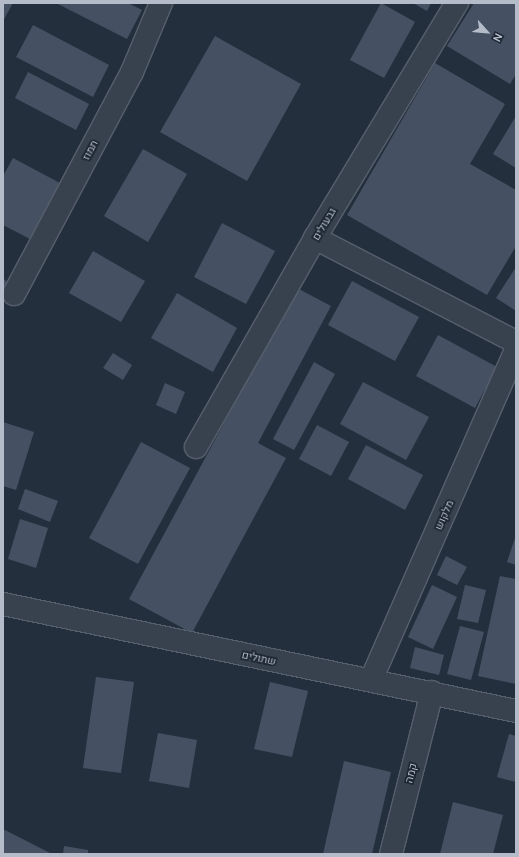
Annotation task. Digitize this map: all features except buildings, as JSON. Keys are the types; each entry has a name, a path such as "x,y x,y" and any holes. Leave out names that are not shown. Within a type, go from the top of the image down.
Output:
{"street":[{"name":"תמוז","path":"14,294 132,72 161,3"},
{"name":"גבעולים","path":"196,447 315,238 457,3"},
{"path":"315,238 516,342"},
{"name":"מלקוש","path":"371,680 516,349"},
{"name":"שתולים","path":"3,604 432,692 516,711"},
{"name":"קמה","path":"391,854 432,692"}]}
